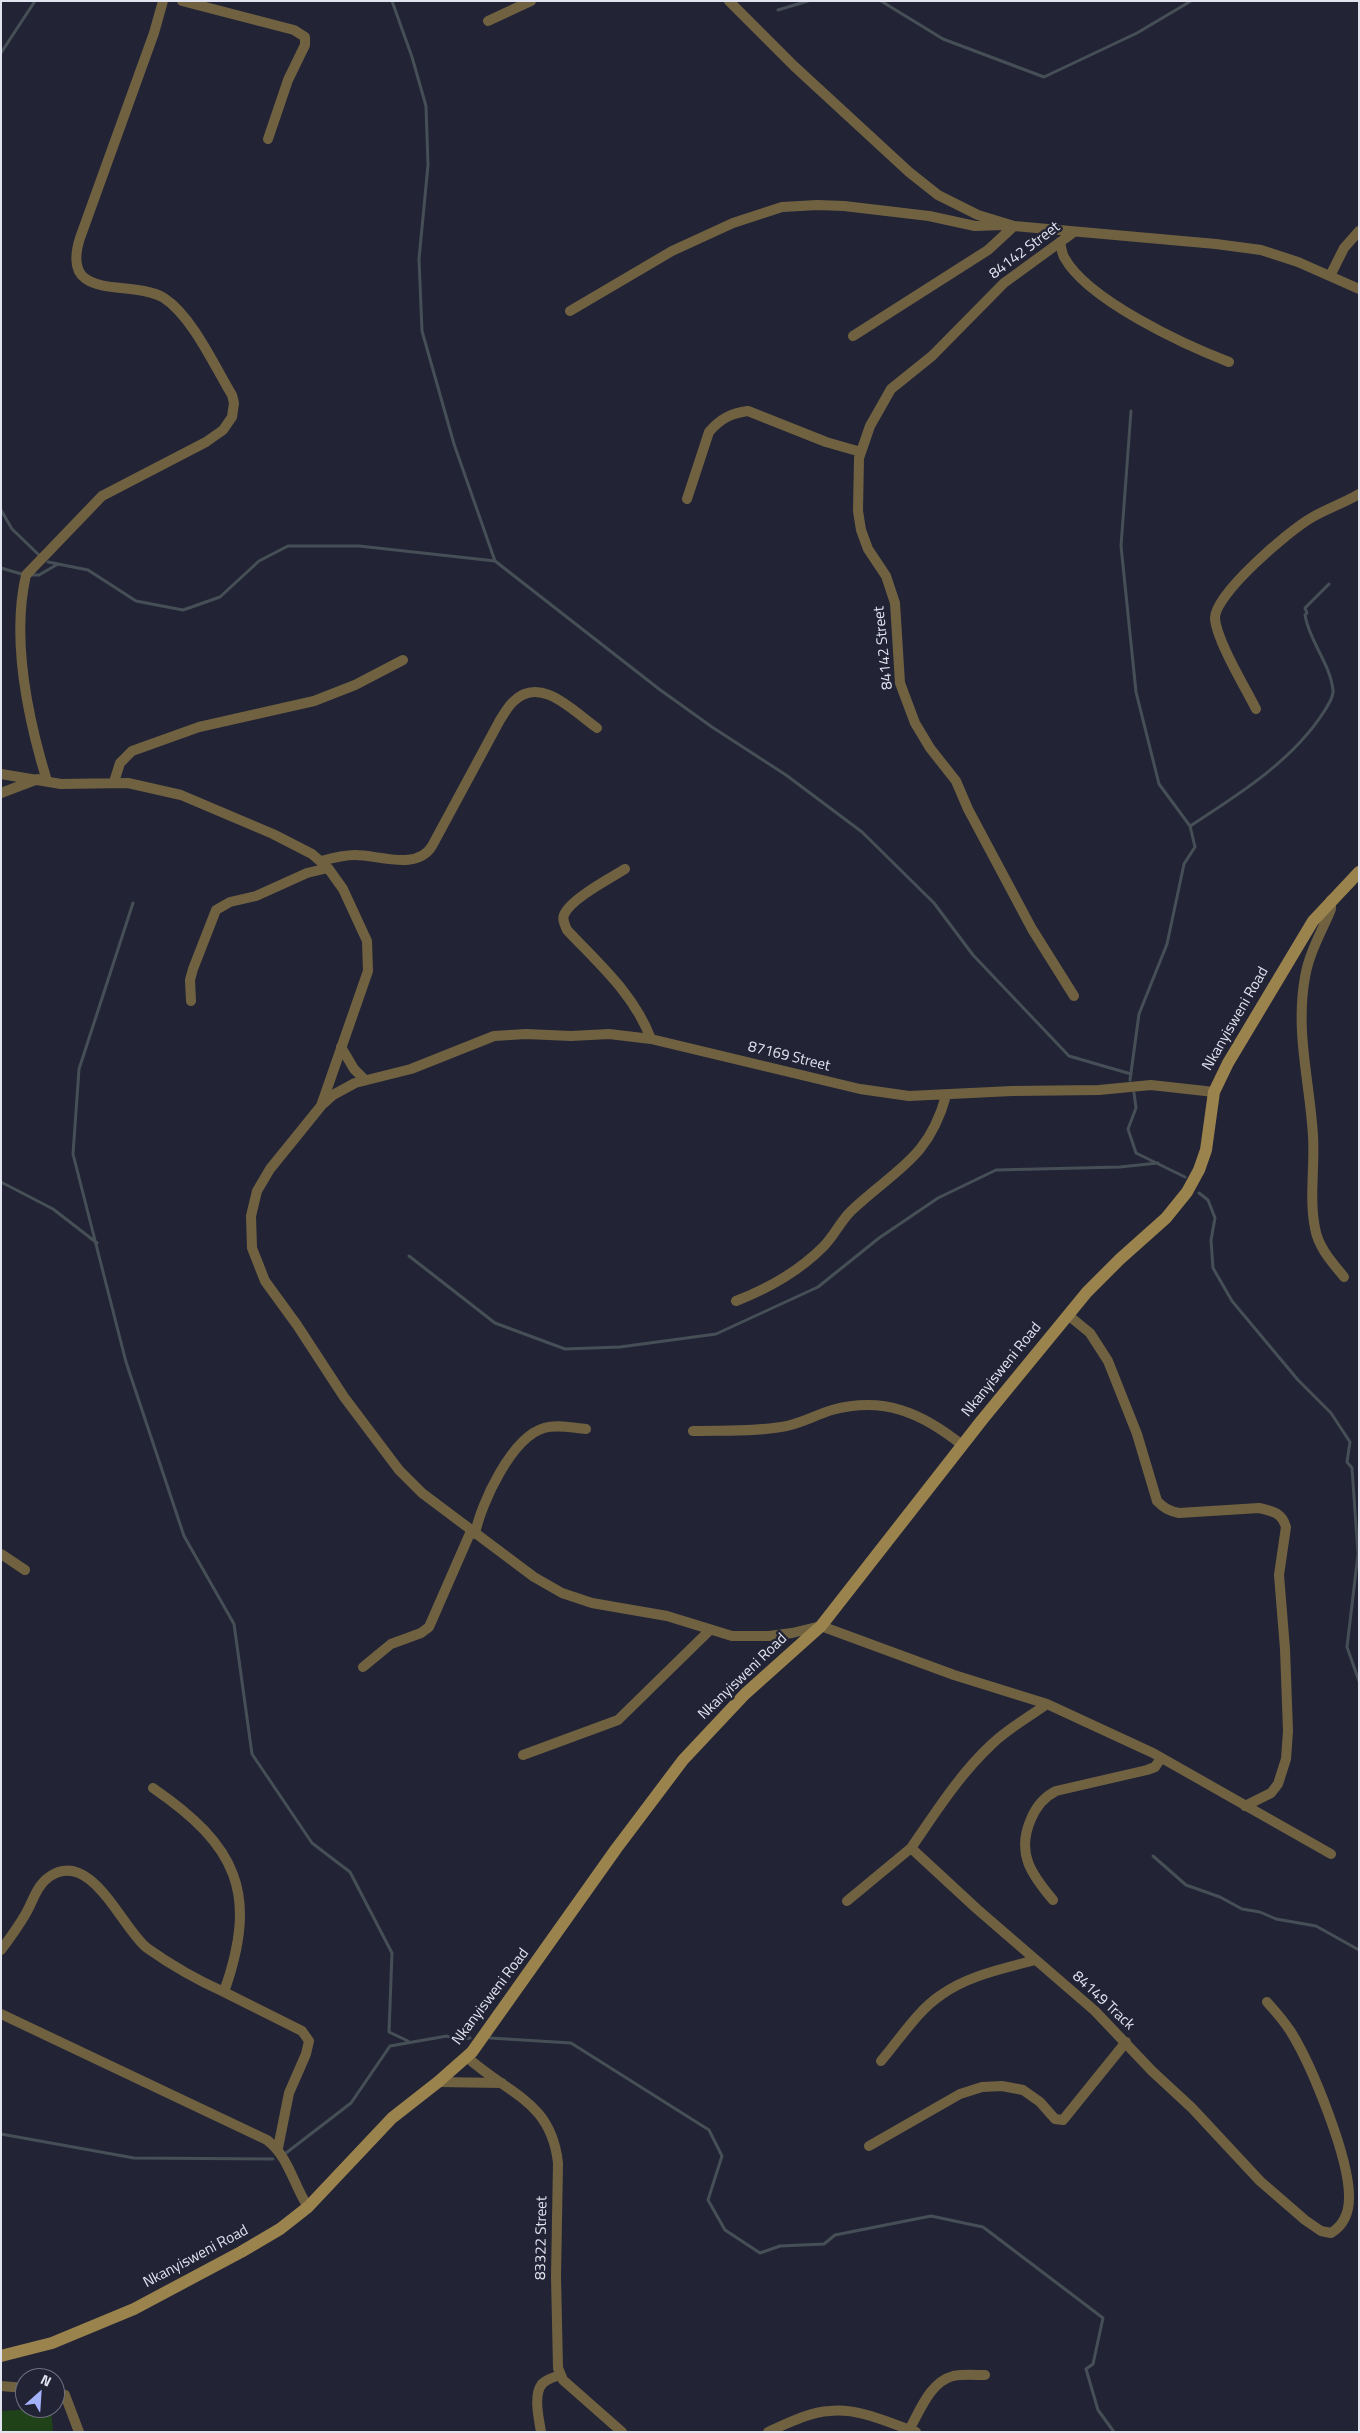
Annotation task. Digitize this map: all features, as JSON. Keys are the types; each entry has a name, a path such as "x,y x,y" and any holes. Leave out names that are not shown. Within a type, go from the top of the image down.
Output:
{"street":[{"path":"42,780 25,683 21,640 23,588 26,575 102,496 206,442 223,430 232,417 234,403 232,395 190,326 178,310 164,298 149,292 108,288 89,281 82,275 75,262 75,254 80,238 154,33 163,1"},
{"path":"182,1 294,30 305,37 305,45 288,80 268,139"},
{"path":"488,21 531,1"},
{"path":"729,1 794,66 927,186 957,205 1010,226"},
{"path":"570,311 672,250 734,223 782,208 817,205 844,206 929,216 975,226 1010,226 1235,246 1277,254 1359,289"},
{"path":"853,336 988,250 1010,226"},
{"path":"1330,276 1344,248 1359,231"},
{"name":"84142 Street","path":"1074,232 1004,283 932,356 891,389 870,426 862,452 858,482 861,530 868,549 886,576 895,603 900,683 906,702 930,748 956,781 968,809 1032,929 1074,996"},
{"path":"1060,242 1064,257 1088,284 1119,306 1193,348 1229,362"},
{"path":"687,499 709,432 722,420 738,412 748,411 826,442 862,452"},
{"path":"1256,710 1218,628 1215,618 1218,605 1231,588 1298,526 1359,494"},
{"path":"114,782 120,763 132,751 199,727 314,701 355,685 403,660"},
{"path":"191,1001 190,980 193,969 216,910 230,902 256,896 324,864 356,855 417,859 425,855 432,846 500,720 513,702 524,693 535,690 548,694 597,728"},
{"path":"1,774 61,784 114,782 148,786 189,797 273,834 324,864 355,911 369,950 368,971 321,1106 270,1168 257,1191 252,1210 250,1232 256,1263 265,1281 298,1325 344,1397 399,1470 422,1493 534,1577 562,1593 592,1602 659,1614 732,1636 752,1637 792,1633 821,1626 954,1674 1047,1704 1161,1758 1332,1854"},
{"path":"1,793 42,780"},
{"path":"625,869 571,904 564,915 564,922 567,930 614,979 635,1005 651,1039"},
{"name":"Nkanyisweni Road","path":"1,2356 52,2343 134,2309 280,2229 308,2207 392,2118 467,2057 683,1760 745,1694 821,1626 962,1445 1068,1315 1120,1259 1166,1218 1187,1192 1199,1170 1206,1150 1214,1092 1228,1063 1313,921 1331,899 1359,872"},
{"path":"1331,899 1331,909 1305,975 1301,1005 1304,1068 1312,1125 1315,1228 1324,1250 1344,1277"},
{"name":"87169 Street","path":"321,1106 333,1095 365,1080 410,1069 483,1039 505,1034 571,1036 609,1034 651,1039 860,1089 909,1096 946,1096 1012,1091 1099,1090 1136,1086 1214,1092"},
{"path":"341,1047 354,1069 365,1080"},
{"path":"736,1301 767,1287 795,1269 824,1246 850,1212 920,1151 934,1130 946,1096"},
{"path":"1068,1315 1090,1333 1108,1361 1137,1434 1157,1501 1163,1507 1179,1513 1259,1508 1272,1511 1284,1520 1286,1527 1278,1575 1285,1668 1288,1738 1286,1759 1282,1774 1271,1793 1245,1806"},
{"path":"693,1431 781,1427 834,1410 872,1405 885,1406 915,1414 946,1432 962,1445"},
{"path":"363,1667 391,1644 421,1632 428,1627 473,1532 488,1493 504,1466 531,1435 543,1428 552,1426 586,1429"},
{"path":"1,1554 25,1570"},
{"path":"524,1756 618,1720 710,1630"},
{"path":"847,1901 912,1848 950,1792 993,1743 1047,1704"},
{"path":"1053,1900 1032,1872 1025,1851 1025,1835 1040,1804 1048,1795 1056,1791 1147,1770 1155,1767 1161,1758"},
{"path":"153,1788 181,1807 214,1838 226,1856 234,1876 239,1901 239,1932 233,1965 224,1992"},
{"name":"84149 Track","path":"912,1848 1035,1960 1095,2011 1260,2181 1305,2220 1321,2231 1331,2233 1342,2226 1347,2214 1349,2197 1346,2171 1307,2060 1290,2031 1267,2002"},
{"path":"1,1950 26,1913 39,1886 50,1876 64,1871 80,1873 103,1890 135,1937 147,1947 198,1979 302,2031 308,2041 306,2054 289,2094 278,2148"},
{"path":"881,2061 924,2009 941,1995 965,1981 985,1973 1035,1960"},
{"path":"1,2014 254,2133 278,2148 285,2159 298,2192 308,2207"},
{"path":"869,2146 960,2094 982,2087 1002,2086 1023,2090 1040,2102 1055,2119 1061,2121 1070,2113 1126,2042"},
{"name":"83322 Street","path":"467,2057 534,2107 544,2120 557,2150 556,2295 557,2358 560,2375"},
{"path":"438,2082 502,2083"},
{"path":"541,2432 538,2406 540,2388 546,2381 560,2375 622,2432"},
{"path":"768,2432 801,2418 831,2410 862,2414 913,2431 928,2397 942,2381 952,2376 985,2375"},
{"path":"1,2386 15,2387"},
{"path":"65,2395 79,2432"}],"green space":[{"path":"15,2410 15,2418 52,2418 53,2432 1,2432 1,2411"}],"waterway":[{"path":"1,53 35,1"},
{"path":"392,1 412,57 426,106 428,165 419,259 422,331 454,444 495,561"},
{"path":"778,10 808,1"},
{"path":"881,1 943,39 1044,77 1137,33 1191,1"},
{"path":"1131,411 1121,546 1136,692 1159,784 1190,826"},
{"path":"1,510 12,529 38,554"},
{"path":"48,562 88,570 136,601 183,610 220,597 259,561 288,546 359,546 495,561 659,689 712,727 786,775 862,832 934,903 973,955 1069,1056 1131,1074"},
{"path":"31,575 39,575 58,564"},
{"path":"1,568 25,575"},
{"path":"1130,1080 1139,1014 1167,944 1184,864 1195,847 1190,826 1246,789 1281,761 1312,728 1332,698 1331,680 1307,625 1305,615 1307,613 1305,608 1329,584"},
{"path":"133,903 79,1069 73,1154 126,1362 184,1536 234,1624 252,1754 312,1843 350,1872 392,1953 389,2032 408,2041"},
{"path":"1134,1093 1136,1108 1128,1129 1136,1153 1185,1177"},
{"path":"409,1256 495,1323 565,1349 620,1347 716,1334 818,1287 879,1238 938,1198 996,1170 1120,1167 1158,1163"},
{"path":"1,1182 53,1209 97,1243"},
{"path":"1199,1193 1208,1200 1215,1218 1211,1240 1213,1268 1232,1301 1298,1380 1331,1413 1350,1442 1347,1462 1352,1468 1358,1554 1347,1647 1359,1681"},
{"path":"1153,1856 1186,1885 1220,1897 1242,1909 1260,1912 1276,1919 1316,1926 1359,1950"},
{"path":"286,2153 351,2103 390,2046 447,2036 455,2040 470,2038"},
{"path":"490,2038 571,2043 709,2130 722,2156 708,2200 725,2230 760,2253 780,2246 824,2244 835,2235 931,2216 983,2227 1103,2318 1093,2364 1086,2369 1098,2410 1114,2432"},
{"path":"1,2134 134,2158 273,2159"}]}
